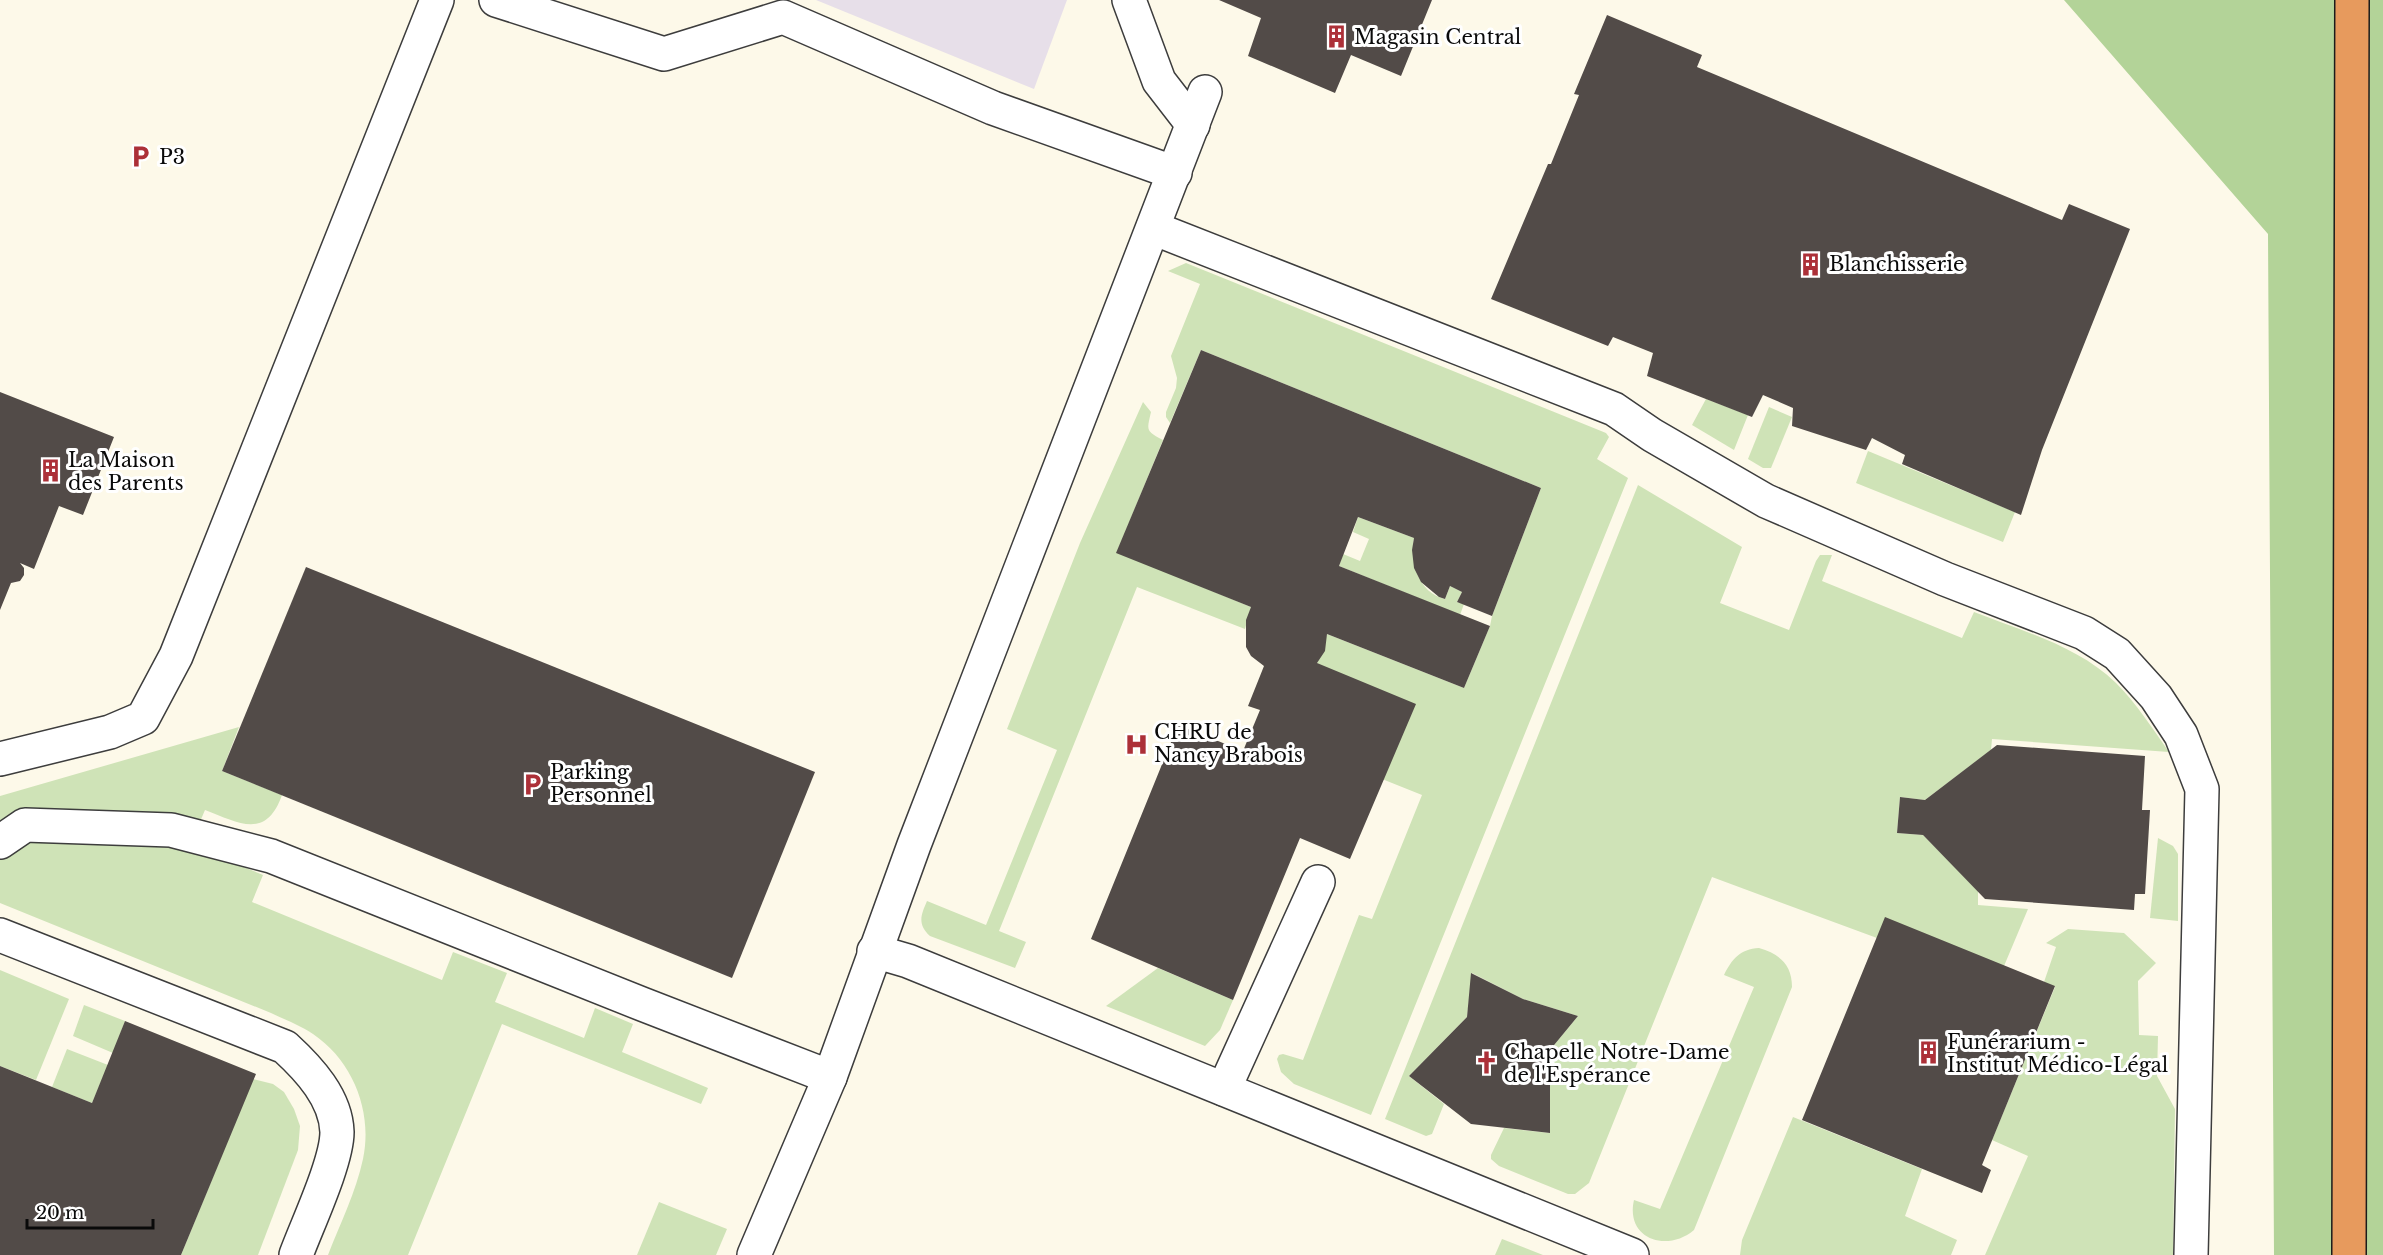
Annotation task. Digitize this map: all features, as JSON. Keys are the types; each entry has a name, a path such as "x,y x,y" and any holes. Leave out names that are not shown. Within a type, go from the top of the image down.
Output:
{"highway":[{"path":"2349,1255 2352,0"}],"lane":[{"path":"0,759 110,732 143,718 176,656 437,0"},
{"path":"496,0 664,54 783,17 993,108 1175,173"},
{"path":"1129,0 1159,81 1193,124"},
{"path":"754,1255 830,1077 874,951 1205,92"},
{"path":"1153,228 1614,409 1652,435 1766,501 1944,579 2084,633 2117,654 2156,697 2181,735 2202,789 2191,1255"},
{"path":"0,842 25,825 171,830 271,856 830,1077"},
{"path":"1224,1089 1318,882"},
{"path":"0,935 285,1047 307,1067 322,1088 333,1112 337,1131 336,1150 296,1255"},
{"path":"874,951 908,961 1632,1255"}],"shaded area":[{"path":"816,0 1067,0 1034,89"}],"green space":[{"path":"2064,0 2383,0 2383,1255 2274,1255 2268,234"},
{"path":"1186,263 1606,433 1609,437 1597,459 1628,478 1371,1115 1294,1084 1281,1072 1277,1059 1283,1054 1303,1060 1359,915 1372,919 1422,795 1382,779 1317,663 1327,634 1464,688 1490,626 1541,488 1201,350 1170,423 1166,412 1176,388 1177,378 1171,356 1200,284 1168,271"},
{"path":"1706,399 1748,415 1734,450 1692,425"},
{"path":"1143,402 1151,412 1150,432 1163,440 1117,552 1251,607 1245,629 1137,587 999,931 1026,942 1015,968 930,936 923,927 922,915 927,901 986,925 1057,750 1007,729 1080,543"},
{"path":"1769,407 1792,417 1771,468 1763,468 1748,459"},
{"path":"1868,451 2015,512 2003,542 1856,483"},
{"path":"1638,485 1742,547 1720,603 1789,630 1816,561 1820,555 1832,555 1822,581 1962,638 1974,612 2049,641 2085,659 2124,691 2169,752 1992,739 1991,750 1925,800 1900,797 1897,833 1923,835 1978,891 1978,905 2028,909 2004,966 1877,938 1712,877 1589,1183 1575,1194 1568,1194 1499,1166 1491,1159 1491,1155 1504,1128 1550,1133 1550,1050 1578,1016 1523,999 1472,973 1467,1017 1409,1076 1444,1104 1432,1134 1426,1136 1385,1119"},
{"path":"1358,517 1414,538 1413,556 1422,583 1436,596 1445,599 1450,586 1462,592 1457,602 1464,604 1460,615 1339,566 1343,554 1360,561 1369,539 1353,532"},
{"path":"239,727 222,771 282,795 268,818 260,823 240,823 205,810 190,845 263,875 252,902 442,980 453,952 507,973 495,1002 584,1038 595,1008 633,1024 622,1052 708,1088 701,1104 502,1024 408,1255 328,1255 356,1184 363,1159 365,1123 357,1089 339,1058 327,1045 298,1025 271,1013 0,903 0,796"},
{"path":"2158,838 2173,846 2178,854 2178,921 2150,918"},
{"path":"2068,929 2124,933 2156,963 2138,981 2139,1035 2158,1036 2157,1076 2175,1109 2173,1255 1985,1255 2028,1156 1992,1140 2055,987 2044,982 2056,947 2046,943"},
{"path":"1759,948 1779,957 1790,972 1792,987 1694,1230 1683,1237 1672,1240 1661,1241 1650,1238 1642,1233 1636,1224 1633,1213 1634,1200 1660,1209 1754,987 1724,975 1737,956 1747,950"},
{"path":"1158,968 1233,1000 1220,1030 1205,1046 1106,1006"},
{"path":"0,970 69,999 36,1080 0,1066"},
{"path":"84,1005 125,1021 113,1053 73,1036"},
{"path":"67,1049 108,1065 92,1103 52,1087"},
{"path":"253,1079 273,1084 284,1092 294,1109 300,1126 298,1150 258,1255 181,1255"},
{"path":"1793,1117 1922,1169 1905,1216 1957,1240 1951,1255 1740,1255 1742,1240"},
{"path":"659,1202 727,1229 716,1255 637,1255"},
{"path":"1502,1239 1543,1255 1495,1255"}],"building":[{"name":"Magasin Central","path":"1219,0 1432,0 1401,76 1351,55 1335,93 1248,56 1261,18"},
{"name":"Blanchisserie","path":"1607,15 1702,55 1697,67 2062,220 2069,204 2130,229 2042,450 2021,515 1902,464 1905,455 1872,438 1866,450 1792,426 1793,408 1763,395 1752,417 1647,376 1653,353 1613,337 1608,346 1491,299 1548,164 1551,164 1579,95 1574,94"},
{"path":"1201,350 1541,488 1492,616 1457,602 1462,592 1450,586 1445,599 1439,597 1421,582 1414,568 1412,550 1414,538 1358,517 1339,566 1490,626 1464,688 1327,634 1325,651 1317,663 1416,704 1350,859 1300,838 1233,1000 1091,939 1178,725 1243,751 1260,710 1248,706 1264,666 1251,656 1246,647 1246,620 1251,607 1116,553"},
{"name":"La Maison des Parents","path":"0,392 114,437 83,515 59,506 34,569 20,563 24,568 24,575 20,581 11,583 0,610"},
{"name":"Parking Personnel","path":"306,567 815,772 732,978 222,771"},
{"path":"1997,745 2145,756 2142,810 2150,810 2145,894 2135,894 2134,910 1985,899 1923,835 1897,833 1900,797 1925,800"},
{"name":"Funérarium - Institut Médico-Légal","path":"1885,917 2055,986 1982,1165 1991,1170 1982,1193 1802,1120"},
{"name":"Chapelle Notre-Dame de l'Espérance","path":"1471,973 1523,999 1578,1016 1550,1050 1550,1133 1471,1124 1409,1076 1467,1017"},
{"path":"125,1021 256,1074 181,1255 0,1255 0,1066 92,1103"}],"place":[{"name":"Magasin Central","path":"1336,37"},
{"name":"P3","path":"141,157"},
{"name":"Blanchisserie","path":"1811,264"},
{"name":"La Maison des Parents","path":"50,471"},
{"name":"CHRU de Nancy Brabois","path":"1136,744"},
{"name":"Parking Personnel","path":"532,784"},
{"name":"Funérarium - Institut Médico-Légal","path":"1929,1053"},
{"name":"Chapelle Notre-Dame de l'Espérance","path":"1486,1063"}]}
